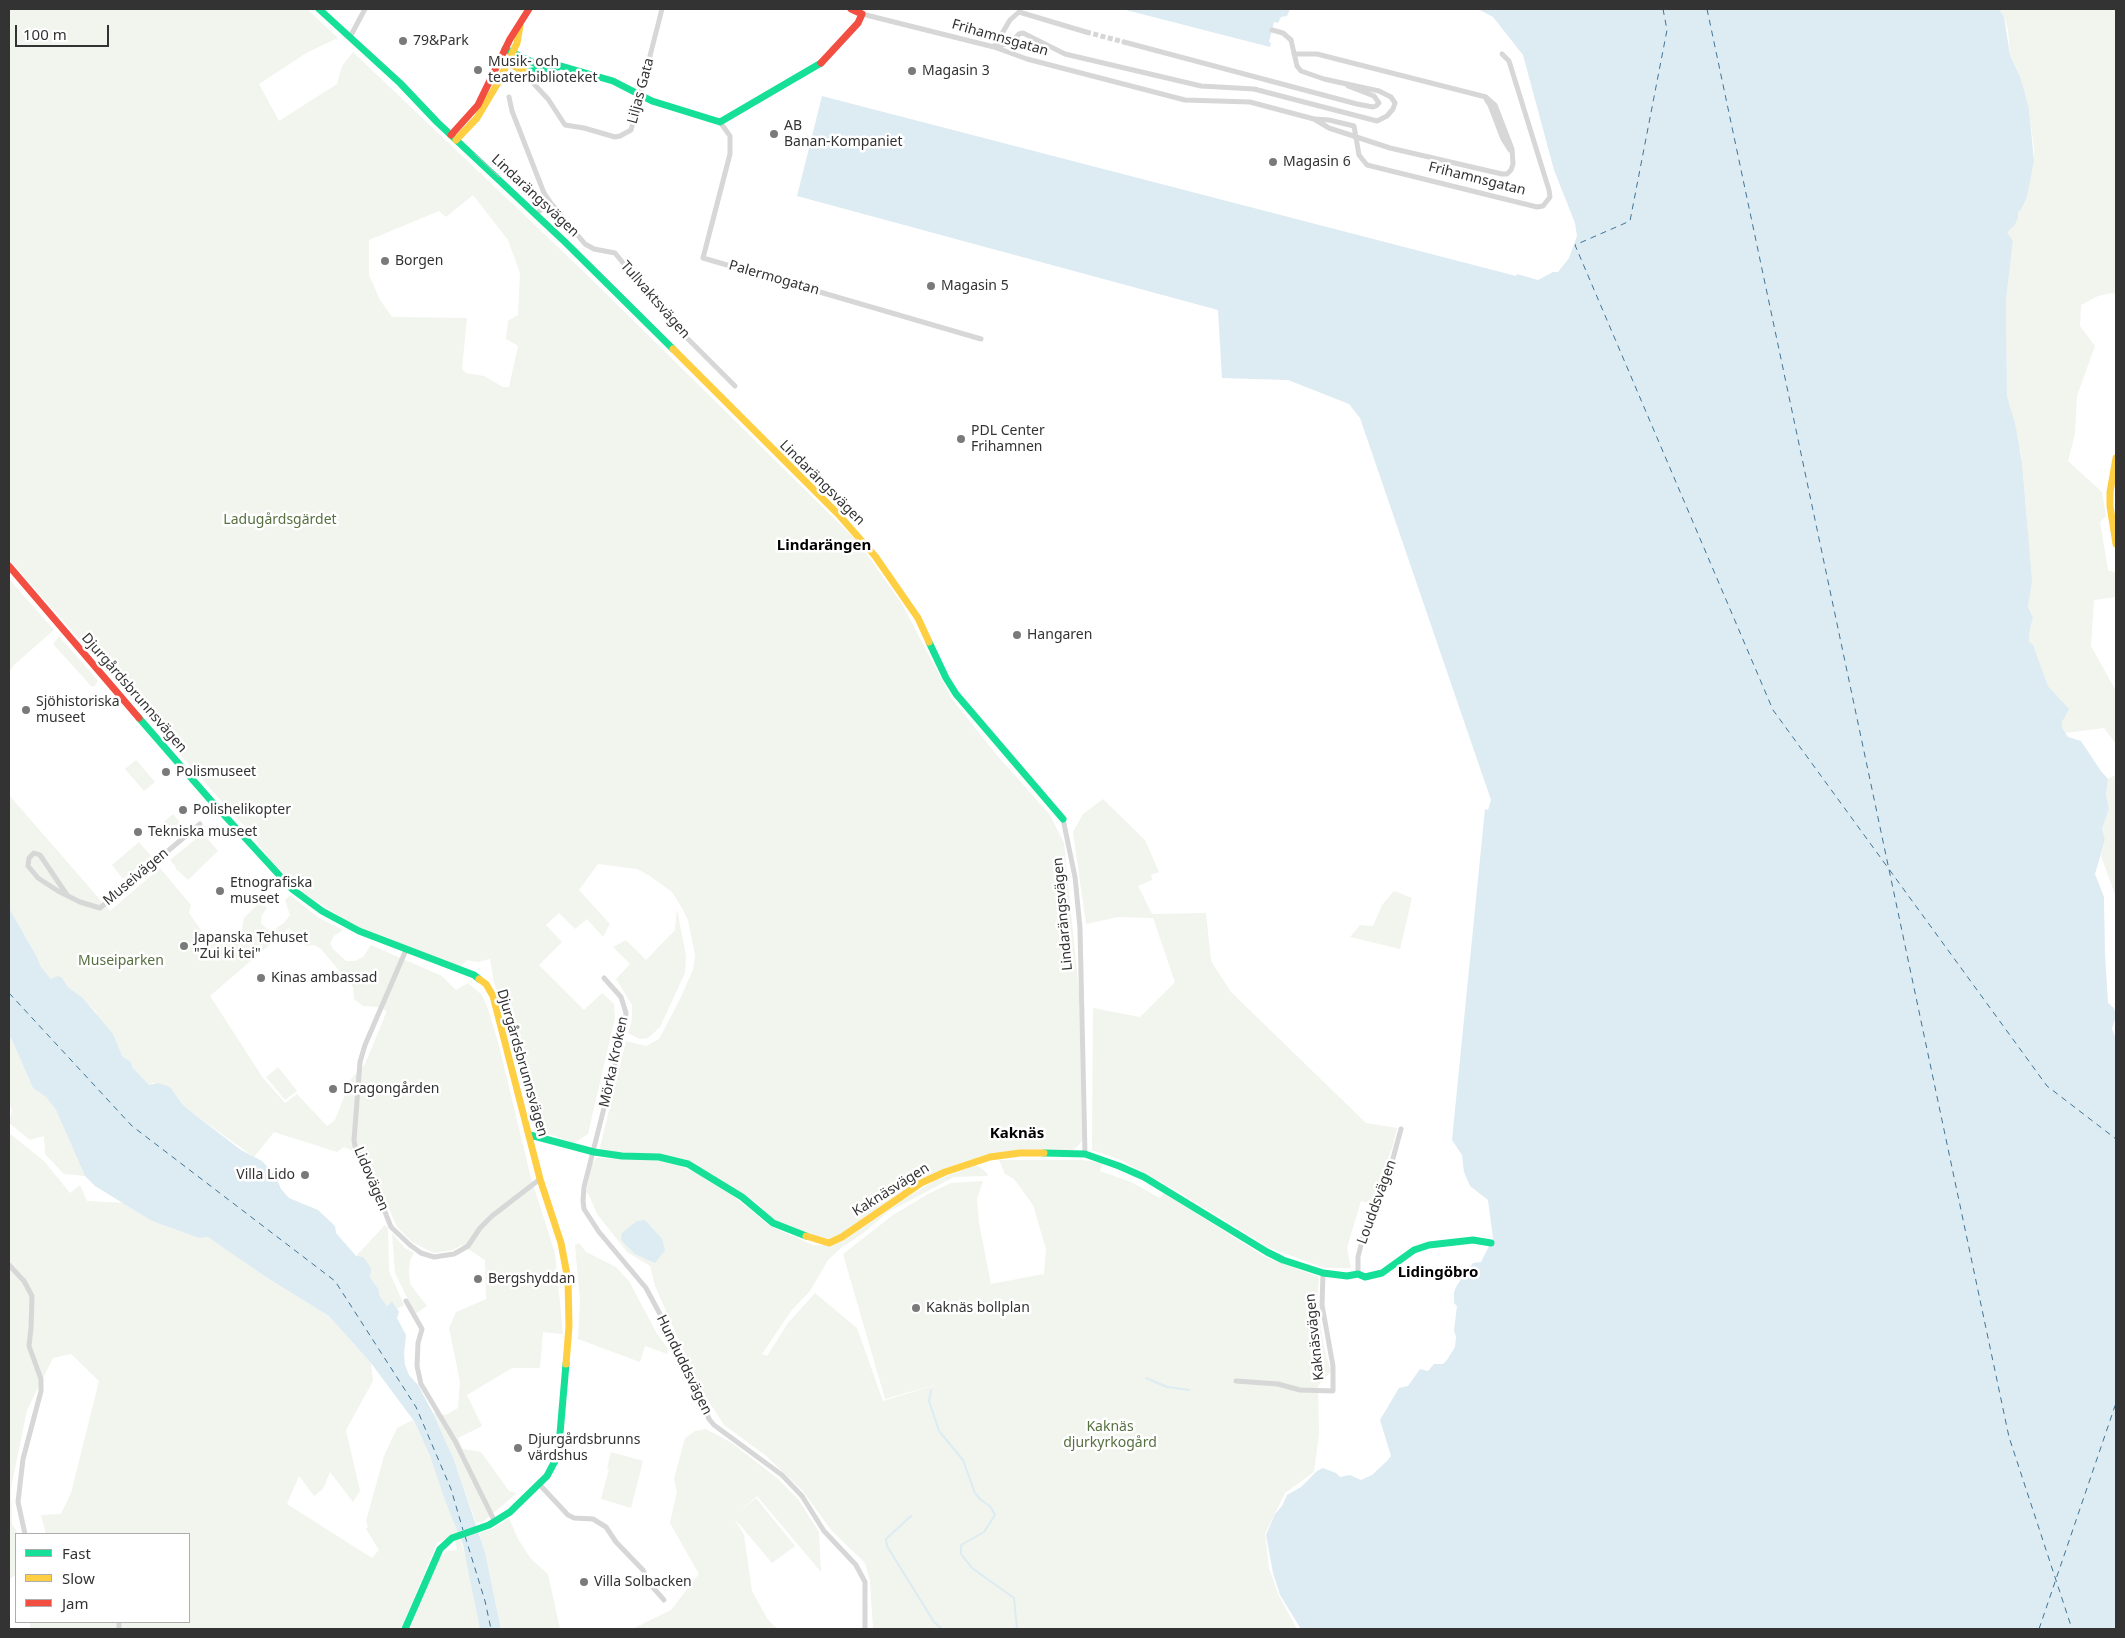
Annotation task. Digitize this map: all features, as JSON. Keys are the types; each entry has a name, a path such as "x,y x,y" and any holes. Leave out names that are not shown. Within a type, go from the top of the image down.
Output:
{"street":[{"name":"Lindarängsvägen","path":"318,9 350,37 536,214 838,514 891,576 918,618 946,678 956,694 1063,819 1075,877 1080,928 1085,1154"},
{"path":"350,37 365,9"},
{"path":"454,137 478,105 505,49 529,9"},
{"name":"Liljas Gata","path":"527,72 565,125 584,128 614,137 620,136 631,130 662,9"},
{"path":"505,49 536,64 561,66 613,80 652,101 720,122 819,66 853,30 862,14 851,9"},
{"path":"994,47 1010,20 1019,12 1086,32"},
{"name":"Frihamnsgatan","path":"862,14 994,47 1027,59 1185,100 1250,102 1314,119 1329,120 1354,126 1359,155 1367,165 1537,207 1543,206 1550,197 1549,190 1509,62 1502,54"},
{"path":"454,137 477,118 499,81 517,43 520,25"},
{"path":"994,47 1002,47 1012,42 1019,34 1023,34 1065,54 1201,86 1254,89 1377,121 1387,116 1394,109 1395,103 1385,94 1368,88 1308,75 1297,66 1291,40 1283,33 1272,30"},
{"path":"1124,42 1357,104 1373,107 1379,103 1374,96 1343,84"},
{"name":"Frihamnsgatan","path":"1294,54 1317,54 1486,97 1495,105 1508,137 1513,157 1510,170 1507,174 1502,174 1390,148 1329,128 1314,119"},
{"path":"501,59 527,72"},
{"path":"499,81 527,72 561,66"},
{"name":"Tullvaktsvägen","path":"509,97 512,111 544,193 550,202 585,244 594,249 615,253 671,322 735,386"},
{"name":"Palermogatan","path":"720,122 730,136 730,154 703,258 981,339"},
{"path":"536,214 550,202"},
{"path":"2116,458 2110,496 2116,544"},
{"name":"Djurgårdsbrunnsvägen","path":"9,566 141,721 276,873 322,911 359,931 474,975 490,989 497,1009 540,1179 561,1243 568,1280 570,1304 567,1370 559,1445 550,1471 510,1512 487,1526 455,1537 443,1546 436,1555 405,1629"},
{"name":"Museivägen","path":"67,895 40,855 34,853 29,858 28,866 38,878 67,895 80,902 100,908 200,824"},
{"name":"Lidovägen","path":"406,950 365,1045 360,1062 354,1140 391,1227 421,1253 434,1257 454,1254 468,1246 480,1228 492,1216 540,1179"},
{"name":"Mörka Kroken","path":"594,1152 624,1029 626,1013 621,997 604,978"},
{"name":"Louddsvägen","path":"1358,1274 1358,1257 1363,1237 1392,1162 1401,1130"},
{"name":"Kaknäsvägen","path":"530,1136 594,1152 622,1156 659,1157 688,1164 742,1197 773,1223 812,1240 829,1243 842,1237 922,1183 958,1167 990,1157 1020,1153 1085,1154 1144,1177 1266,1252 1323,1274 1347,1276 1358,1274 1365,1277 1382,1273 1414,1250 1429,1245 1472,1240 1492,1243"},
{"name":"Hunduddsvägen","path":"594,1152 584,1190 583,1201 588,1217 646,1288 689,1368 709,1418 714,1425 782,1475 802,1496 824,1531 856,1565 865,1582 865,1629"},
{"path":"9,1265 20,1277 32,1296 29,1346 41,1379 41,1391 23,1459 18,1502 25,1533"},
{"name":"Kaknäsvägen","path":"1236,1381 1278,1384 1300,1390 1332,1391 1333,1366 1322,1305 1323,1274"},
{"path":"406,1301 422,1330 418,1343 416,1366 421,1384 455,1441 495,1522"},
{"path":"539,1484 568,1515 574,1518 593,1519 606,1527 616,1542 643,1570 649,1583 664,1600"}],"green space":[{"name":"Ladugårdsgärdet","path":"9,9 307,9 338,38 308,52 259,84 279,121 337,84 342,66 353,52 581,269 859,543 902,604 952,699 996,754 1050,815 1064,843 1079,992 1082,1141 1073,1150 1019,1151 984,1155 946,1168 900,1193 832,1239 813,1237 773,1220 756,1202 684,1159 652,1154 624,1154 601,1151 600,1147 626,1041 646,1046 659,1039 693,970 695,955 688,920 672,892 637,869 598,864 579,890 610,924 603,937 587,919 575,929 559,913 546,925 562,942 539,965 584,1010 602,993 614,1004 615,1018 588,1134 574,1143 546,1133 532,1118 494,983 490,959 478,962 467,960 460,967 353,925 304,893 272,862 245,826 9,559","holes":["473,195 508,240 520,273 518,315 508,321 506,339 518,346 509,387 503,387 484,376 466,373 462,369 467,318 392,317 380,300 369,275 369,240 439,211 446,217"]},
{"path":"1999,9 2116,9 2116,295 2112,293 2098,296 2081,305 2080,326 2095,346 2077,396 2075,434 2068,461 2102,492 2106,516 2100,522 2108,570 2116,573 2116,597 2094,600 2091,646 2116,691 2116,744 2104,728 2065,733 2062,728 2062,722 2068,709 2048,686 2033,646 2029,642 2033,618 2028,606 2027,519 2021,452 2017,443 2015,423 2007,396 2006,300 2013,241 2007,232 2027,197 2034,161 2034,150 2029,109 2021,79 2010,55 2008,30"},
{"path":"9,579 54,630 14,665 9,672"},
{"path":"59,636 98,681 95,686 92,687 53,644"},
{"path":"136,760 155,782 144,791 125,769"},
{"path":"2116,775 2116,897 2101,856 2105,840 2102,829 2109,809 2106,795 2108,779"},
{"name":"Museiparken","path":"9,795 110,911 160,868 191,905 189,913 208,940 230,941 241,934 244,918 261,901 267,908 262,915 261,923 270,932 284,923 290,915 285,900 290,895 319,918 343,930 334,936 330,943 333,949 346,961 355,961 363,957 371,945 442,976 456,990 468,983 482,995 498,1042 531,1178 555,1253 563,1334 543,1332 540,1368 512,1368 467,1395 482,1426 458,1438 463,1449 481,1452 509,1491 517,1493 484,1521 476,1523 454,1460 433,1413 446,1415 458,1408 460,1382 449,1328 456,1312 486,1299 485,1260 462,1245 453,1250 434,1253 412,1242 397,1227 373,1173 360,1154 344,1147 337,1152 274,1132 254,1157 183,1105 170,1087 153,1083 149,1085 133,1068 130,1061 122,1056 95,1011 83,998 68,987 62,978 51,979 41,967 9,908","holes":["289,928 306,946 314,945 321,949 353,987 354,999 363,1006 378,1007 387,1011 365,1064 351,1079 335,1120 327,1126 297,1094 285,1103 263,1078 210,996"]},
{"path":"1103,799 1145,840 1159,872 1151,875 1152,880 1138,886 1152,914 1206,913 1211,961 1231,992 1366,1123 1397,1128 1393,1145 1372,1204 1361,1201 1347,1248 1351,1268 1325,1268 1270,1248 1177,1191 1121,1160 1092,1150 1093,1008 1140,1017 1175,982 1153,918 1118,917 1086,924 1073,832 1083,814"},
{"path":"173,814 184,827 170,839 159,826"},
{"path":"203,833 218,851 188,880 175,868 170,860"},
{"path":"139,842 151,856 123,879 112,865"},
{"path":"1394,891 1412,898 1400,949 1350,937 1360,925 1373,926 1382,905"},
{"path":"677,909 686,956 685,973 660,1027 648,1038 640,1039 628,1033 632,1020 632,1005 616,979 630,964 613,947 626,940 646,960 675,930"},
{"path":"9,1036 33,1088 46,1097 56,1110 85,1176 64,1174 45,1154 44,1136 30,1140 9,1123 12,1110 9,1106"},
{"path":"278,1067 297,1091 285,1100 266,1077"},
{"path":"9,1133 44,1161 70,1193 80,1185 87,1201 126,1203 152,1221 199,1238 208,1237 226,1248 269,1279 329,1316 371,1363 373,1381 346,1430 360,1491 353,1502 330,1472 323,1489 314,1496 299,1476 287,1504 372,1558 379,1550 366,1529 368,1527 366,1521 384,1456 397,1428 413,1420 430,1456 458,1533 437,1543 401,1629 30,1629 30,1623 190,1623 190,1533 46,1533 41,1515 61,1514 71,1493 99,1381 71,1354 53,1358 27,1410 11,1488 12,1524 17,1533 15,1533 15,1575 9,1580"},
{"name":"Kaknäs djurkyrkogård","path":"597,1158 655,1160 681,1166 727,1191 770,1226 813,1245 831,1245 843,1241 902,1200 936,1180 975,1165 980,1167 988,1174 987,1176 954,1177 888,1212 862,1234 842,1247 828,1260 810,1291 791,1311 762,1354 767,1356 788,1323 815,1293 857,1328 883,1401 945,1382 885,1399 843,1254 893,1215 928,1194 951,1183 983,1181 977,1199 979,1223 991,1284 1044,1274 1046,1249 1033,1205 1014,1179 1005,1174 999,1160 1082,1160 1103,1163 1100,1171 1131,1182 1160,1198 1164,1193 1265,1257 1319,1277 1317,1303 1325,1352 1331,1371 1318,1386 1319,1434 1314,1472 1285,1493 1265,1534 1269,1568 1279,1596 1297,1629 873,1629 870,1581 865,1563 832,1531 802,1490 765,1455 724,1425 699,1386 655,1286 650,1266 627,1252 597,1214 586,1192 592,1163"},
{"path":"385,1225 388,1228 389,1271 404,1305 397,1309 392,1301 387,1306 379,1295 379,1290 356,1256"},
{"path":"392,1233 405,1248 414,1253 410,1260 410,1284 427,1306 415,1314 395,1273"},
{"path":"579,1243 586,1252 616,1267 629,1281 656,1332 668,1349 667,1354 645,1346 640,1362 578,1339 580,1301 575,1245"},
{"path":"706,1429 732,1443 778,1479 798,1499 819,1532 821,1572 757,1496 733,1517 756,1498 795,1546 772,1563 734,1518 744,1535 752,1591 768,1620 778,1629 632,1629 671,1610 699,1574 670,1523 677,1492 674,1479 685,1438 695,1431"},
{"path":"611,1452 643,1461 631,1508 601,1499 609,1469 607,1468"},
{"path":"509,1518 518,1539 531,1559 548,1574 560,1629 501,1629 485,1552 479,1533 494,1528"},
{"path":"460,1539 469,1568 480,1629 410,1629 438,1559 448,1550 457,1550 455,1541"}],"shaded area":[{"path":"1122,9 1290,9 1287,16 1281,17 1278,23 1274,22 1269,42 1271,43 1270,47"},
{"path":"1478,9 1999,9 2004,17 2010,55 2021,79 2029,109 2034,161 2027,197 2021,210 2018,212 2018,218 2014,226 2007,232 2013,241 2006,300 2007,396 2015,423 2022,462 2032,581 2028,606 2033,618 2029,642 2033,645 2048,686 2069,709 2062,722 2062,728 2068,737 2081,741 2108,779 2106,795 2109,809 2102,829 2105,840 2095,874 2104,897 2108,1003 2114,1008 2116,1015 2112,1029 2116,1039 2116,1629 1301,1629 1280,1595 1273,1573 1266,1535 1275,1514 1282,1506 1287,1495 1301,1487 1317,1471 1323,1468 1336,1473 1340,1477 1350,1475 1361,1480 1372,1475 1391,1456 1380,1420 1399,1388 1408,1386 1420,1369 1428,1371 1434,1364 1443,1364 1447,1360 1455,1347 1456,1337 1454,1330 1457,1306 1454,1303 1454,1292 1473,1263 1481,1262 1493,1238 1488,1200 1470,1186 1464,1172 1462,1155 1452,1140 1485,809 1488,810 1491,800 1360,418 1349,404 1288,380 1222,378 1218,310 797,196 822,96 1516,276 1517,274 1538,280 1553,272 1558,272 1569,258 1577,236 1575,223 1554,170 1523,55 1493,17"},
{"path":"9,908 41,967 51,979 58,976 62,978 68,987 83,998 113,1034 122,1056 130,1061 133,1068 149,1085 158,1083 170,1087 183,1105 194,1114 241,1150 262,1161 275,1175 281,1189 289,1198 318,1210 335,1226 336,1233 356,1256 363,1257 371,1268 370,1277 379,1290 379,1295 387,1306 392,1301 399,1312 397,1318 406,1335 405,1365 409,1375 418,1385 433,1413 454,1460 485,1552 501,1629 480,1629 463,1545 430,1456 414,1421 371,1363 329,1316 269,1279 208,1237 199,1238 152,1221 95,1186 85,1176 56,1110 46,1097 33,1088 9,1036"},
{"path":"645,1220 662,1239 665,1250 655,1263 635,1254 621,1240 622,1233 637,1221"}],"waterway":[{"path":"1146,1378 1167,1387 1189,1390"},
{"path":"931,1390 929,1401 939,1431 963,1460 975,1493 990,1506 995,1515 984,1532 961,1545 961,1554 972,1568 1014,1598 1017,1629"},
{"path":"911,1516 886,1539 887,1546 934,1622 942,1629"}],"ferry route":[{"path":"1663,9 1667,30 1630,221 1575,245 1773,710 2047,1086 2116,1139"},
{"path":"1707,9 2009,1437 2072,1629"},
{"path":"9,993 132,1126 335,1281 416,1407 451,1489 463,1530"},
{"path":"2039,1629 2116,1403"},
{"path":"465,1536 485,1601 491,1629"}],"tunnel":[{"path":"1086,32 1124,42"}],"tram line":[{"path":"475,154 499,177"}],"traffic: fast":[{"path":"319,9 400,83 437,122 565,242 673,349"},
{"path":"505,49 536,64 561,66 613,81 652,101 720,122 821,63"},
{"path":"499,81 526,72 558,67"},
{"path":"929,642 946,678 956,694 1063,819"},
{"path":"139,718 213,803 292,889 322,911 359,931 474,975 479,979"},
{"path":"530,1135 594,1152 622,1156 659,1157 688,1164 742,1197 773,1223 806,1236"},
{"path":"1044,1153 1085,1154 1119,1166 1144,1177 1267,1252 1283,1260 1323,1273 1347,1276 1358,1274 1365,1277 1382,1273 1414,1250 1429,1245 1473,1240 1491,1243"},
{"path":"405,1629 440,1549 452,1538 489,1525 510,1512 547,1476 555,1461 559,1445 566,1364"}],"traffic: slow":[{"path":"456,140 477,118 499,81 517,43 520,26"},
{"path":"504,61 526,72"},
{"path":"673,349 838,514 875,556 918,618 929,642"},
{"path":"2116,458 2110,492 2110,506 2116,544"},
{"path":"479,979 486,984 493,996 540,1179 561,1243 568,1280 569,1326 566,1364"},
{"path":"806,1236 829,1243 842,1237 921,1183 945,1172 990,1157 1020,1153 1044,1153"}],"traffic: jam":[{"path":"451,135 478,105 510,39 529,9"},
{"path":"821,63 858,23 862,14 851,9"},
{"path":"9,566 139,718"}],"place":[{"name":"79&Park","path":"403,41"},
{"name":"Musik- och teaterbiblioteket","path":"478,70"},
{"name":"Magasin 3","path":"912,71"},
{"name":"AB Banan-Kompaniet","path":"774,134"},
{"name":"Magasin 6","path":"1273,162"},
{"name":"Borgen","path":"385,261"},
{"name":"Magasin 5","path":"931,286"},
{"name":"PDL Center Frihamnen","path":"961,439"},
{"name":"Hangaren","path":"1017,635"},
{"name":"Sjöhistoriska museet","path":"26,710"},
{"name":"Polismuseet","path":"166,772"},
{"name":"Polishelikopter","path":"183,810"},
{"name":"Tekniska museet","path":"138,832"},
{"name":"Etnografiska museet","path":"220,891"},
{"name":"Japanska Tehuset \"Zui ki tei\"","path":"184,946"},
{"name":"Kinas ambassad","path":"261,978"},
{"name":"Dragongården","path":"333,1089"},
{"name":"Villa Lido","path":"305,1175"},
{"name":"Bergshyddan","path":"478,1279"},
{"name":"Kaknäs bollplan","path":"916,1308"},
{"name":"Djurgårdsbrunns värdshus","path":"518,1448"},
{"name":"Villa Solbacken","path":"584,1582"}],"district":[{"name":"Lindarängen","path":"824,546"},
{"name":"Kaknäs","path":"1017,1134"},
{"name":"Lidingöbro","path":"1438,1273"}]}
